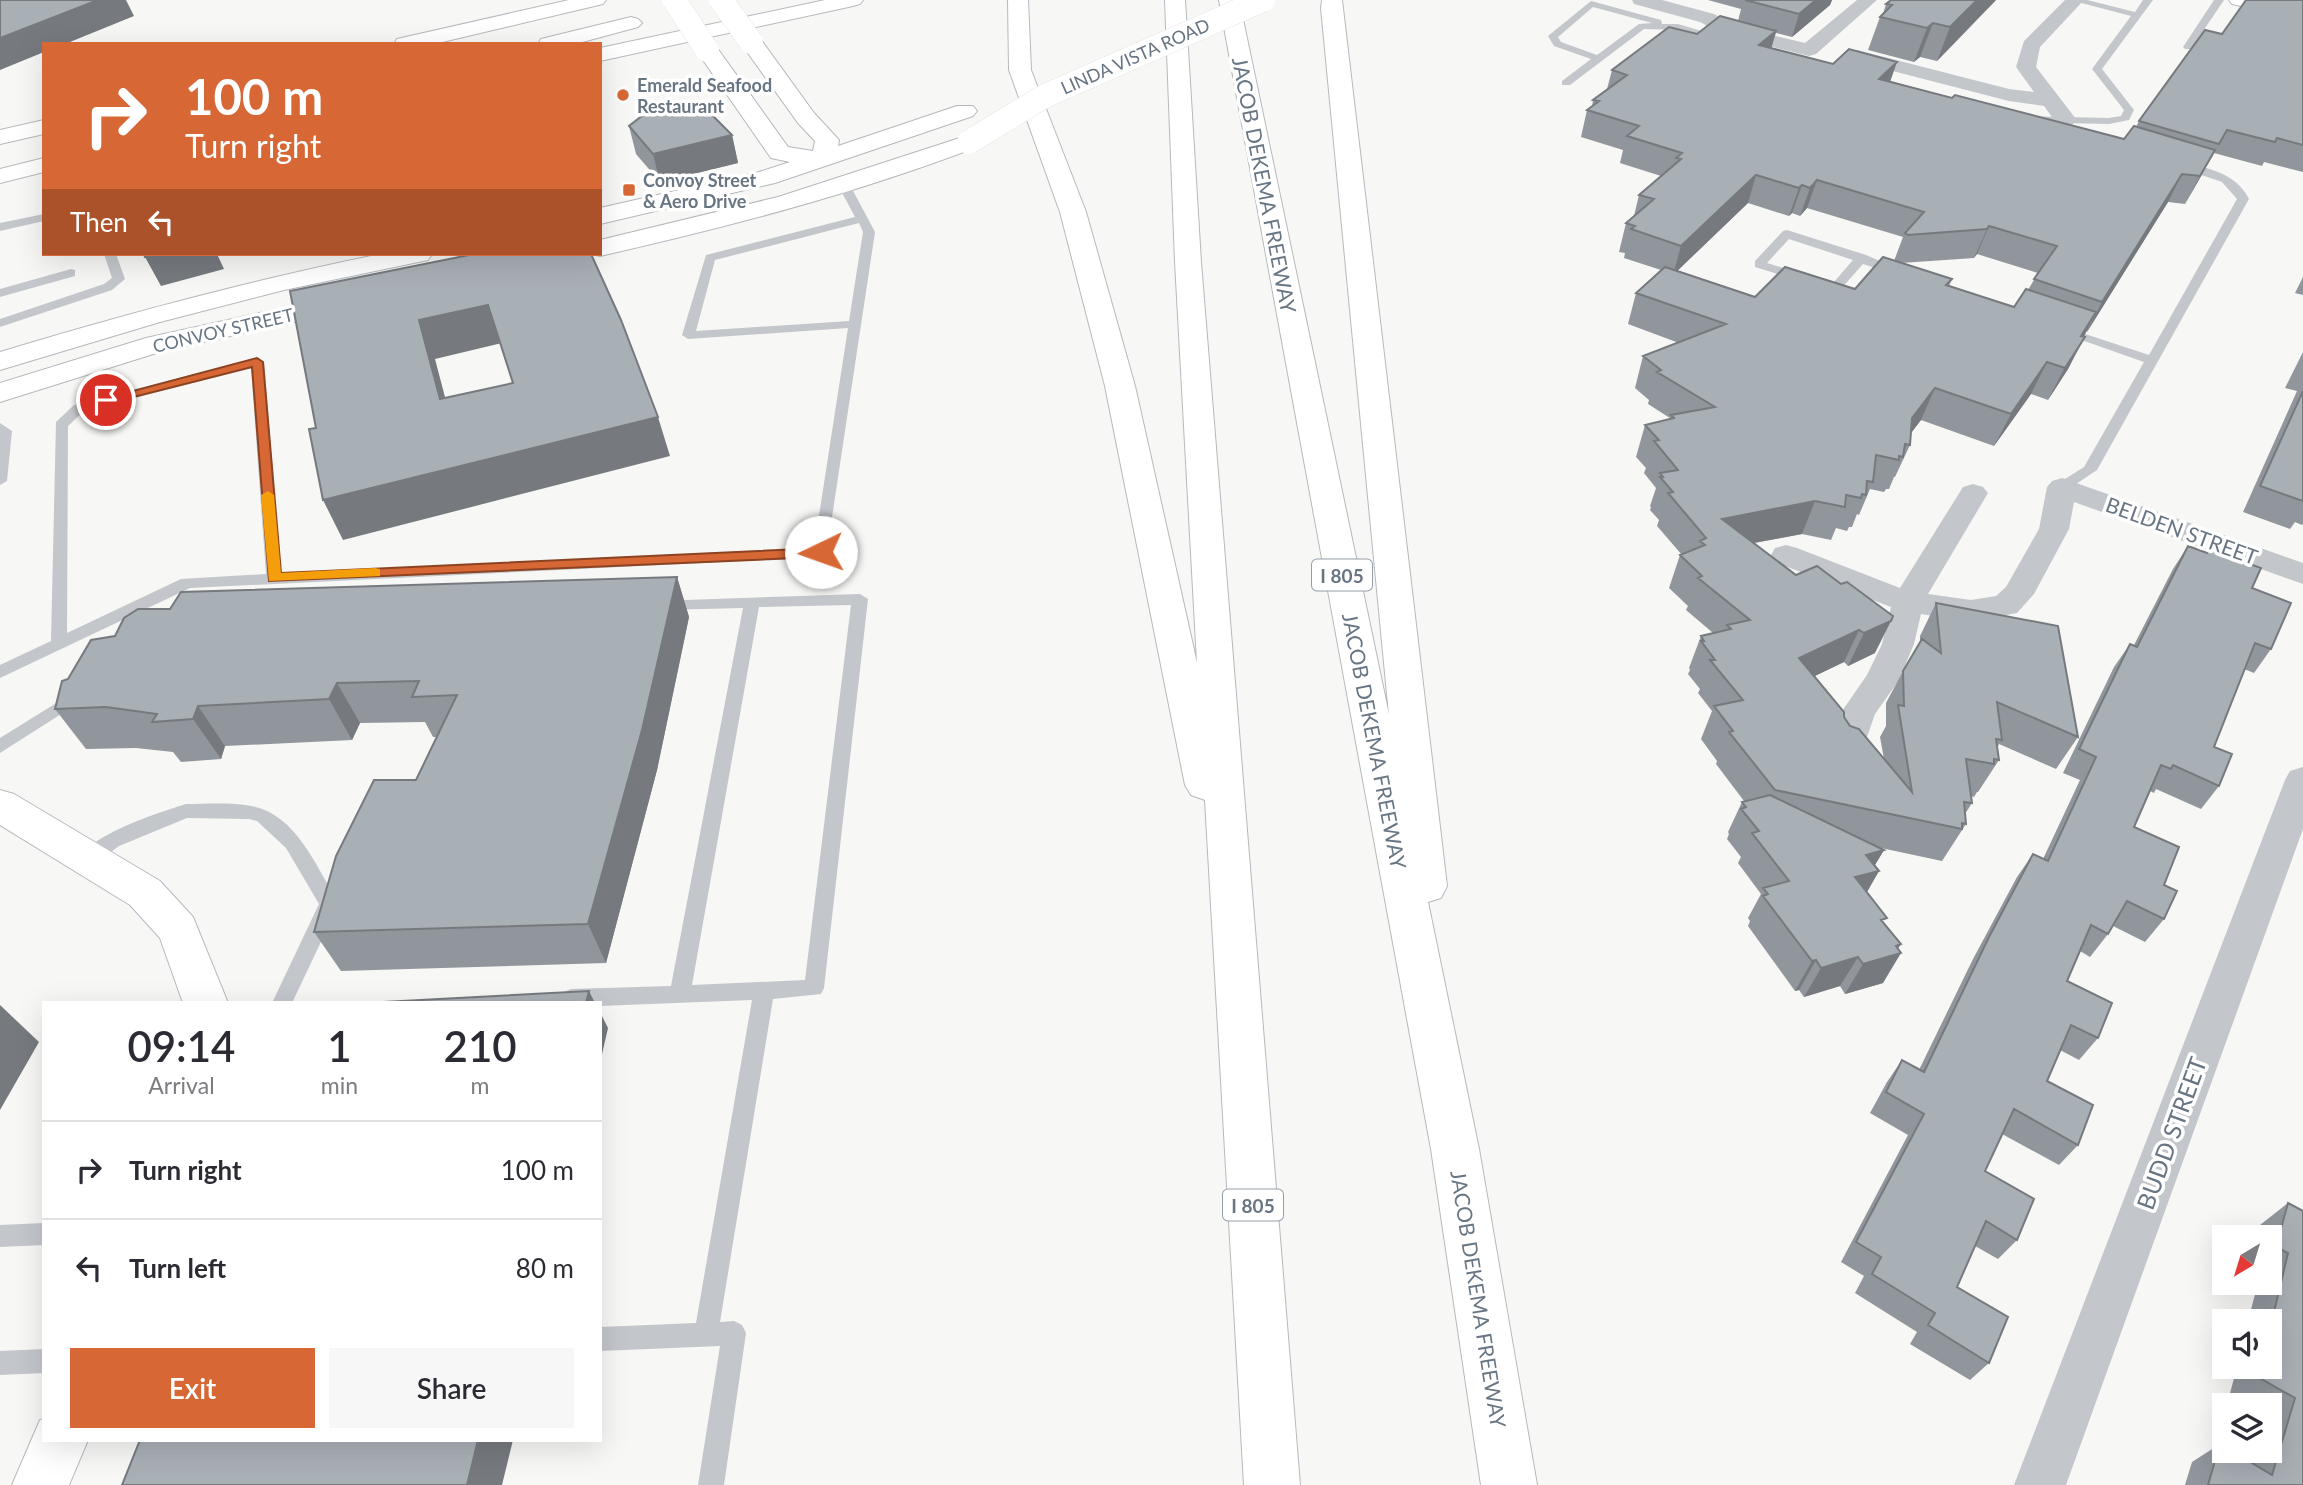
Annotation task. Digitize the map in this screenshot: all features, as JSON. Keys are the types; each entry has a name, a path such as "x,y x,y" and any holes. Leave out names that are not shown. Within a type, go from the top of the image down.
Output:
{"main road":[{"path":"412,42 488,14 541,0"},
{"path":"413,42 596,0"},
{"path":"555,42 662,11 724,0 806,117 827,140 823,160"},
{"path":"602,55 853,0"},
{"path":"1018,0 1020,70 1073,212 1120,386 1235,925"},
{"name":"I 805","path":"1175,0 1189,276 1272,1485"},
{"name":"JACOB DEKEMA FREEWAY","path":"1229,0 1455,1149 1509,1485"},
{"name":"LINDA VISTA ROAD","path":"845,187 969,142 1045,96 1263,0"},
{"path":"1332,0 1455,1149"},
{"path":"2239,0 2303,14"},
{"path":"602,248 710,224 845,187 823,160 780,153 707,50 662,11"},
{"name":"LINDA VISTA ROAD","path":"823,160 965,111 1045,96"},
{"path":"0,137 42,127"},
{"path":"602,216 700,195 823,160"},
{"path":"0,176 42,166"},
{"name":"CONVOY STREET","path":"0,362 149,316 282,282 409,256"},
{"name":"CONVOY STREET","path":"0,393 156,344 371,297"},
{"path":"0,805 145,893 178,929 205,1001"},
{"path":"40,1485 59,1442"}],"street":[{"path":"1641,0 1707,18 1732,31 1809,50 1868,0"},
{"path":"2065,120 2026,67 2031,45 2075,0"},
{"path":"1857,56 2009,95 2050,100"},
{"path":"1786,555 1884,595 1971,611 2006,605 2018,594 2054,529 2062,487"},
{"name":"BELDEN STREET","path":"2062,487 2303,574"},
{"path":"1849,748 1859,711 1882,680 1898,644 1908,600 1972,494"},
{"name":"BUDD STREET","path":"2040,1485 2303,780"}],"lane":[{"path":"2075,0 2137,15"},
{"path":"2013,116 2026,119 2109,121 2125,118 2129,114 2125,103 2097,69 2148,0"},
{"path":"2188,47 2219,0"},
{"path":"1597,58 1557,44 1553,36 1591,4 1812,63"},
{"path":"1566,83 1642,26 1678,27"},
{"path":"2065,120 2087,132"},
{"path":"2062,487 2090,470 2243,199 2236,187 2227,180 2174,163"},
{"path":"0,672 187,583 821,552 869,232 845,187"},
{"path":"0,227 42,216"},
{"path":"855,324 688,335 710,258 862,219"},
{"path":"1862,258 1835,288 1759,264 1787,234 1862,258 1911,276"},
{"path":"0,323 108,287 119,279 111,256"},
{"path":"0,293 71,273"},
{"path":"2049,327 2152,360"},
{"path":"59,645 61,425 79,408 257,362 274,578"},
{"path":"0,427 5,431 0,481"},
{"path":"546,999 814,988 860,599 642,606"},
{"path":"680,994 752,602"},
{"path":"0,747 89,687"},
{"path":"89,858 113,841 186,811 249,812 262,816 293,843 328,904 283,1001"},
{"path":"706,1335 764,991"},
{"path":"0,1236 42,1234"},
{"path":"602,1339 734,1333 711,1485"},
{"path":"0,1363 42,1361"}],"building":[{"path":"0,0 98,0 0,38"},
{"path":"1745,0 1816,0 1799,14"},
{"path":"1891,0 1977,0 1950,27 1933,23 1927,28 1880,17 1892,5 1886,4"},
{"path":"2246,0 2303,0 2303,145 2277,138 2275,142 2227,130 2219,144 2139,121 2205,30 2222,34"},
{"path":"1720,16 1776,31 1759,45 1833,64 1849,49 1897,62 1879,79 1952,98 1955,95 2124,139 2134,126 2215,150 2200,176 2182,174 2102,302 2034,279 2057,246 1989,226 1987,229 1908,235 1905,233 1924,212 1817,180 1810,188 1802,185 1799,188 1756,175 1681,246 1631,229 1635,226 1626,223 1654,199 1639,195 1681,159 1676,158 1682,153 1627,136 1639,126 1587,110 1599,101 1593,100 1627,75 1612,70 1669,27 1697,34"},
{"path":"656,105 706,109 732,135 653,154 629,126"},
{"path":"464,256 592,256 621,320 658,417 323,500 309,429 316,428 290,291","holes":["488,305 513,383 440,399 419,320"]},
{"path":"1883,257 1952,279 1946,285 2014,307 2026,289 2096,312 2081,336 2085,337 2065,368 2047,362 2011,414 1935,388 1912,418 1910,445 1905,444 1903,457 1899,456 1899,460 1876,455 1873,482 1867,481 1866,495 1862,494 1861,498 1846,495 1845,507 1815,501 1722,519 1796,575 1817,566 1841,584 1847,582 1893,616 1891,621 1864,633 1859,630 1799,658 1844,712 1850,726 1859,729 1912,792 1898,705 1904,706 1903,671 1922,639 1941,653 1936,603 2058,626 2078,737 1997,702 2002,740 1996,739 1999,760 1994,759 1994,764 1966,759 1972,803 1964,802 1966,824 1962,823 1962,829 1775,790 1729,732 1733,731 1714,706 1743,700 1710,660 1715,660 1701,641 1704,641 1701,636 1731,629 1727,625 1750,620 1698,578 1702,576 1680,555 1705,545 1700,541 1706,538 1668,493 1673,492 1660,477 1663,477 1660,473 1678,470 1654,441 1659,440 1645,425 1674,418 1671,415 1715,407 1657,372 1661,370 1643,356 1726,324 1636,293 1665,267 1755,297 1785,267 1855,289"},
{"path":"2303,391 2303,501 2260,486"},
{"path":"2188,546 2207,553 2209,549 2261,568 2252,588 2291,603 2271,649 2255,643 2214,747 2232,754 2219,786 2173,765 2171,769 2161,765 2134,827 2179,847 2164,885 2177,891 2164,919 2127,901 2108,934 2091,925 2067,981 2112,1003 2098,1038 2071,1025 2047,1081 2093,1105 2078,1145 2014,1109 1985,1171 2034,1199 2017,1240 1986,1221 1957,1287 2008,1317 1989,1363 1928,1325 1935,1313 1872,1274 1881,1257 1856,1242 1924,1114 1886,1092 1902,1060 1924,1072 1989,937 2033,854 2048,861 2096,757 2079,749 2130,644 2137,647"},
{"path":"677,577 642,730 588,924 314,932 336,856 374,780 416,780 457,695 412,697 419,681 337,683 329,699 198,706 193,719 152,722 157,714 106,707 55,709 62,681 68,679 91,640 115,636 124,618 138,609 170,609 181,592"},
{"path":"1770,795 1884,850 1866,855 1879,871 1855,877 1887,918 1881,920 1901,944 1896,946 1901,953 1863,964 1858,957 1821,968 1816,960 1812,961 1763,896 1768,894 1763,888 1789,881 1752,833 1759,831 1741,809 1746,807 1742,802"},
{"path":"589,991 586,1001 402,1001"},
{"path":"2288,1203 2303,1211 2303,1485 2208,1485 2214,1463 2252,1463 2272,1475 2276,1463 2282,1463 2282,1442 2295,1398 2262,1379 2282,1379 2282,1309 2275,1309 2278,1295 2282,1295 2282,1278 2288,1253 2282,1250 2282,1225"},
{"path":"139,1442 478,1442 467,1485 122,1485"}],"slow traffic":[{"path":"268,495 274,578 375,572"}],"place":[{"name":"Emerald Seafood Restaurant","path":"623,95"},
{"name":"Convoy Street & Aero Drive","path":"629,190"}],"route":[{"path":"106,400 257,362 274,578 821,552"}]}
